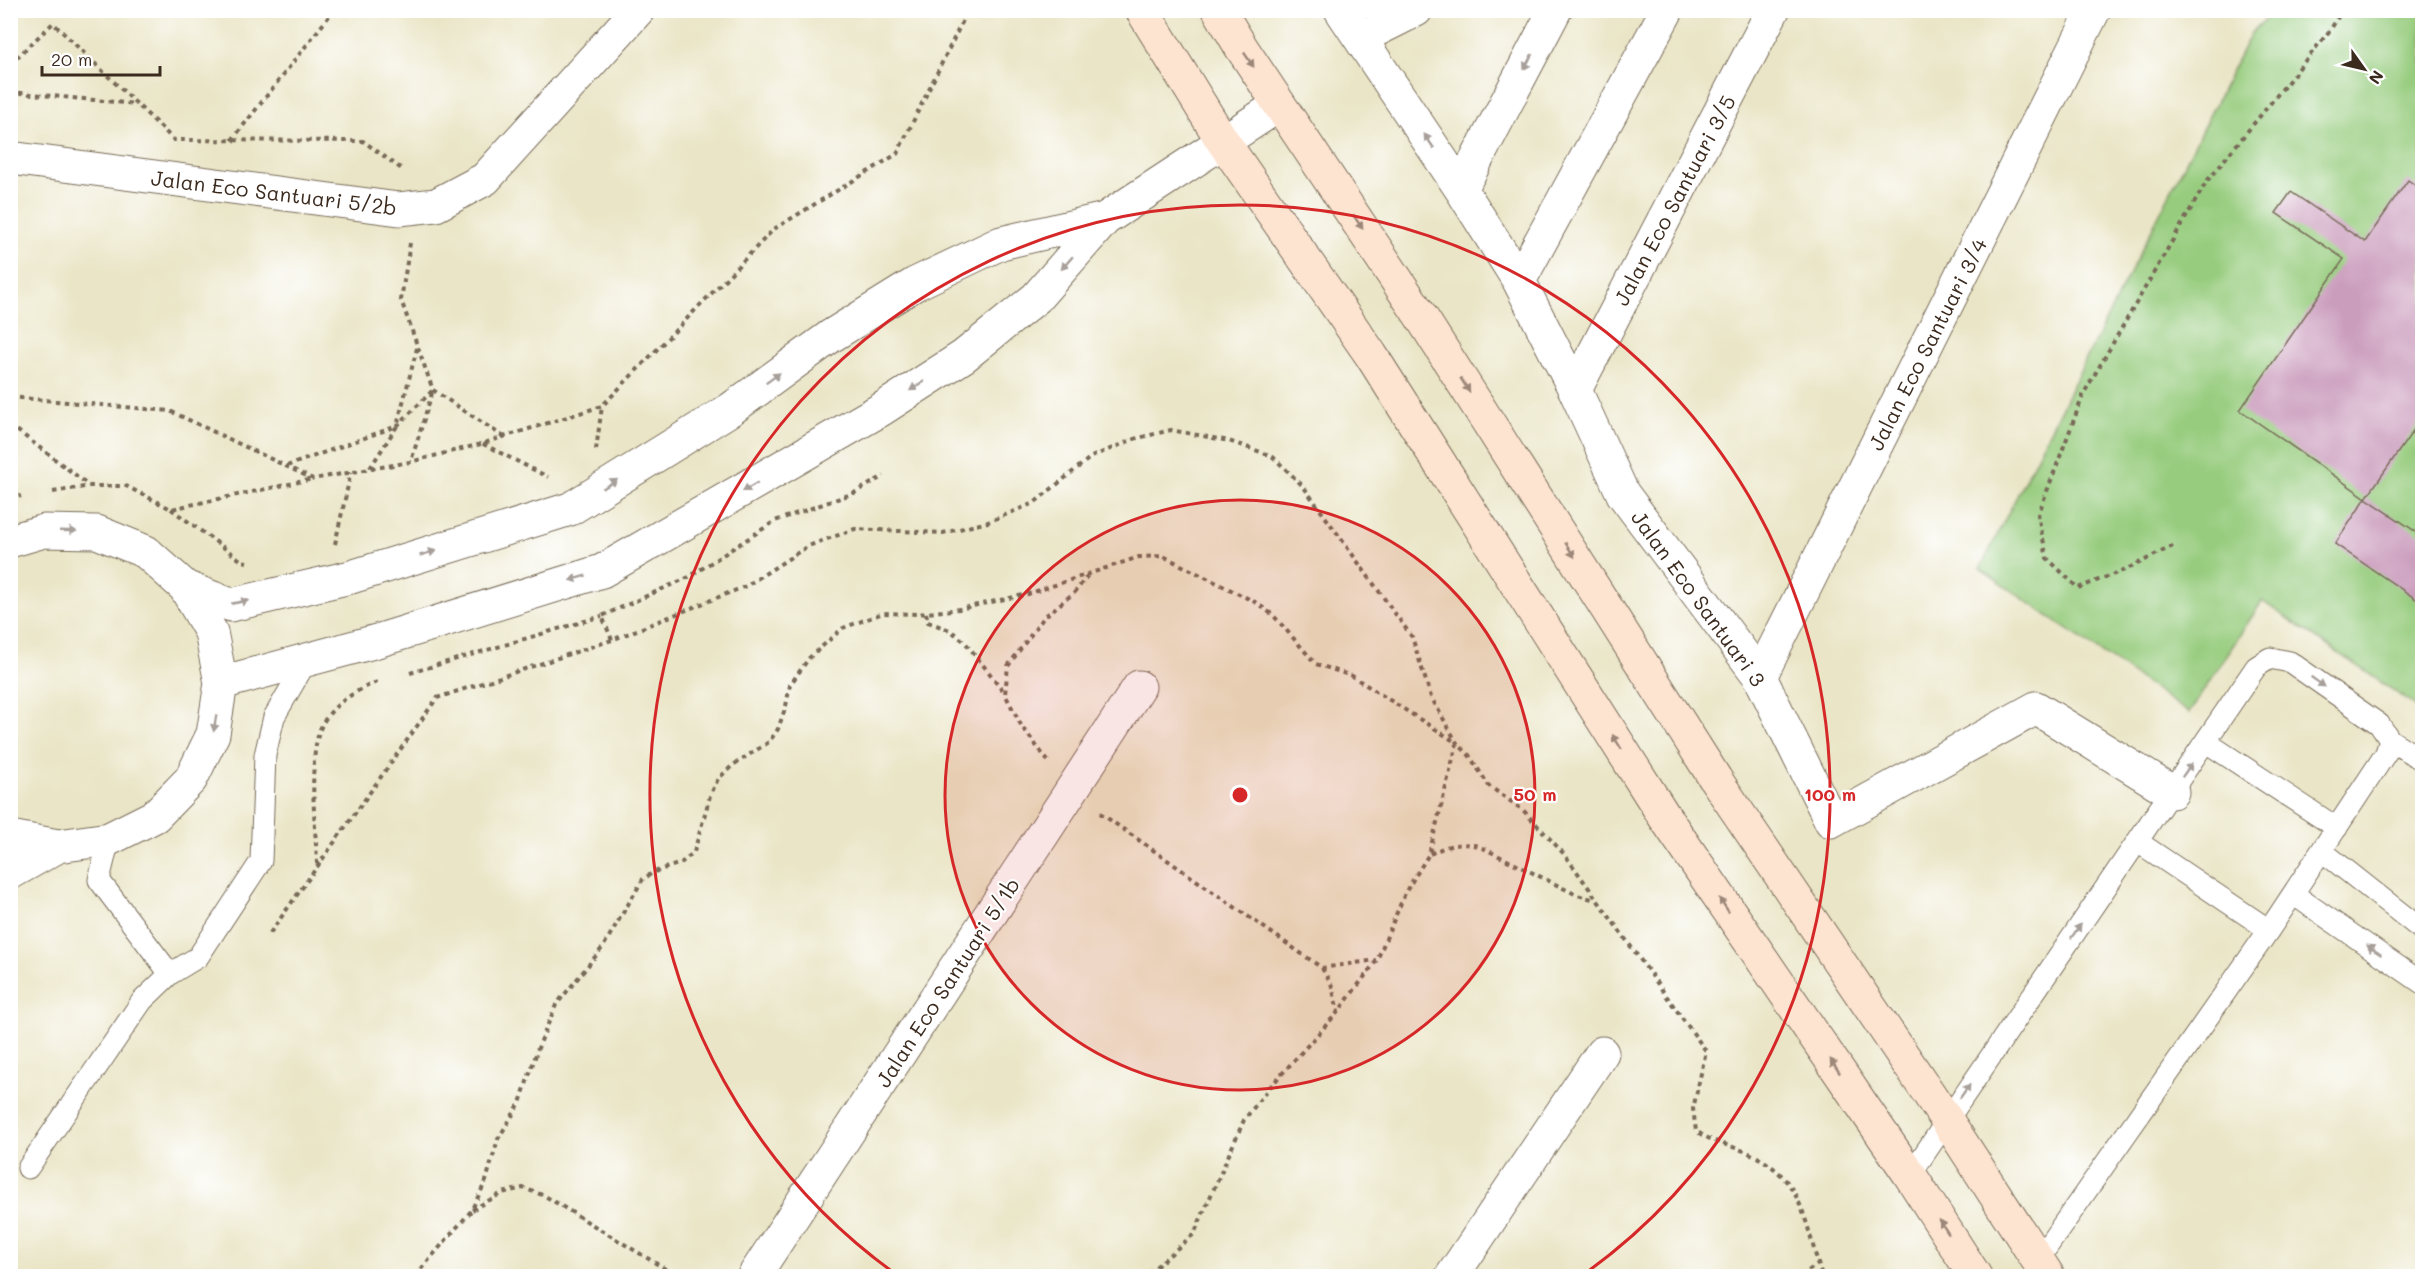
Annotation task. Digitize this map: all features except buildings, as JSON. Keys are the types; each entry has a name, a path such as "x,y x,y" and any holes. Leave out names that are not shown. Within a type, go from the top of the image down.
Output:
{"street":[{"name":"Jalan Eco Santuari 5/2b","path":"10,158 399,209 436,205 485,179 638,10"},
{"path":"1142,10 1222,140 1371,355 1664,816 1910,1175 1976,1276"},
{"path":"1219,10 1279,105 1420,315 1716,780 1946,1119 2043,1268"},
{"name":"Jalan Eco Santuari 3","path":"1341,10 1461,189 1519,281 1575,390 1623,494 1760,677 1831,821 2036,708 2172,792"},
{"path":"1360,38 1416,10"},
{"path":"1461,189 1555,10"},
{"path":"1519,281 1667,10"},
{"name":"Jalan Eco Santuari 3/5","path":"1575,390 1773,10"},
{"name":"Jalan Eco Santuari 3/4","path":"1760,677 2094,10"},
{"path":"221,683 307,660 602,571 882,409 964,356 1036,298 1105,219 1222,140 1279,105"},
{"path":"185,587 231,605 351,577 570,509 731,409 831,336 915,284 1001,243 1105,219"},
{"path":"10,541 44,531 97,532 146,552 185,587 211,633 221,683 213,734 191,779 155,816 109,839 58,846 10,837"},
{"name":"Jalan Eco Santuari 5/1b","path":"754,1276 1139,687"},
{"path":"10,873 58,846"},
{"path":"1452,1276 1602,1053"}],"lane":[{"path":"1910,1175 2256,667 2270,658 2290,662 2379,724 2390,740 2422,760"},
{"path":"28,1168 142,1001 170,974 198,957 261,861 265,755 274,717 307,660"},
{"path":"2043,1268 2322,851 2386,753 2390,740"},
{"path":"2206,742 2337,828"},
{"path":"109,839 99,880 170,974"},
{"path":"2138,842 2269,930"},
{"path":"2322,851 2422,930"},
{"path":"2293,894 2422,983"}],"path":[{"path":"231,141 333,10"},
{"path":"171,509 313,479 410,462 482,444 602,406 774,229 897,154 968,10"},
{"path":"2173,546 2127,569 2078,588 2047,558 2038,514 2084,393 2207,182 2331,29 2342,10"},
{"path":"10,64 53,23 137,104 10,92"},
{"path":"397,426 417,348"},
{"path":"369,469 397,426 433,390 410,462"},
{"path":"10,397 170,411 313,479"},
{"path":"595,459 602,406"},
{"path":"10,425 90,486 126,486 171,509 242,561 249,563"},
{"path":"286,466 397,426"},
{"path":"482,444 556,481 545,484"},
{"path":"335,545 351,472"},
{"path":"408,673 602,616 689,577 776,521 854,494 884,476"},
{"path":"324,548 346,542"},
{"path":"1005,694 1008,666 1044,617 1075,592 1088,575"},
{"path":"926,613 928,622 950,630 965,642 1005,694 1023,727 1055,769"},
{"path":"602,616 612,640"},
{"path":"317,866 314,758 321,726 341,701 373,683 385,680"},
{"path":"1093,809 1323,968 1332,986 1338,1012"},
{"path":"1429,854 1450,844 1464,843 1479,846 1577,895 1596,900"},
{"path":"1323,968 1377,960"},
{"path":"471,1210 502,1193 523,1188 545,1196 677,1276"},
{"path":"1801,1276 1818,1264"}],"green space":[{"path":"2274,11 2422,11 2422,710 2262,601 2189,713 1980,569 2251,33"}]}
